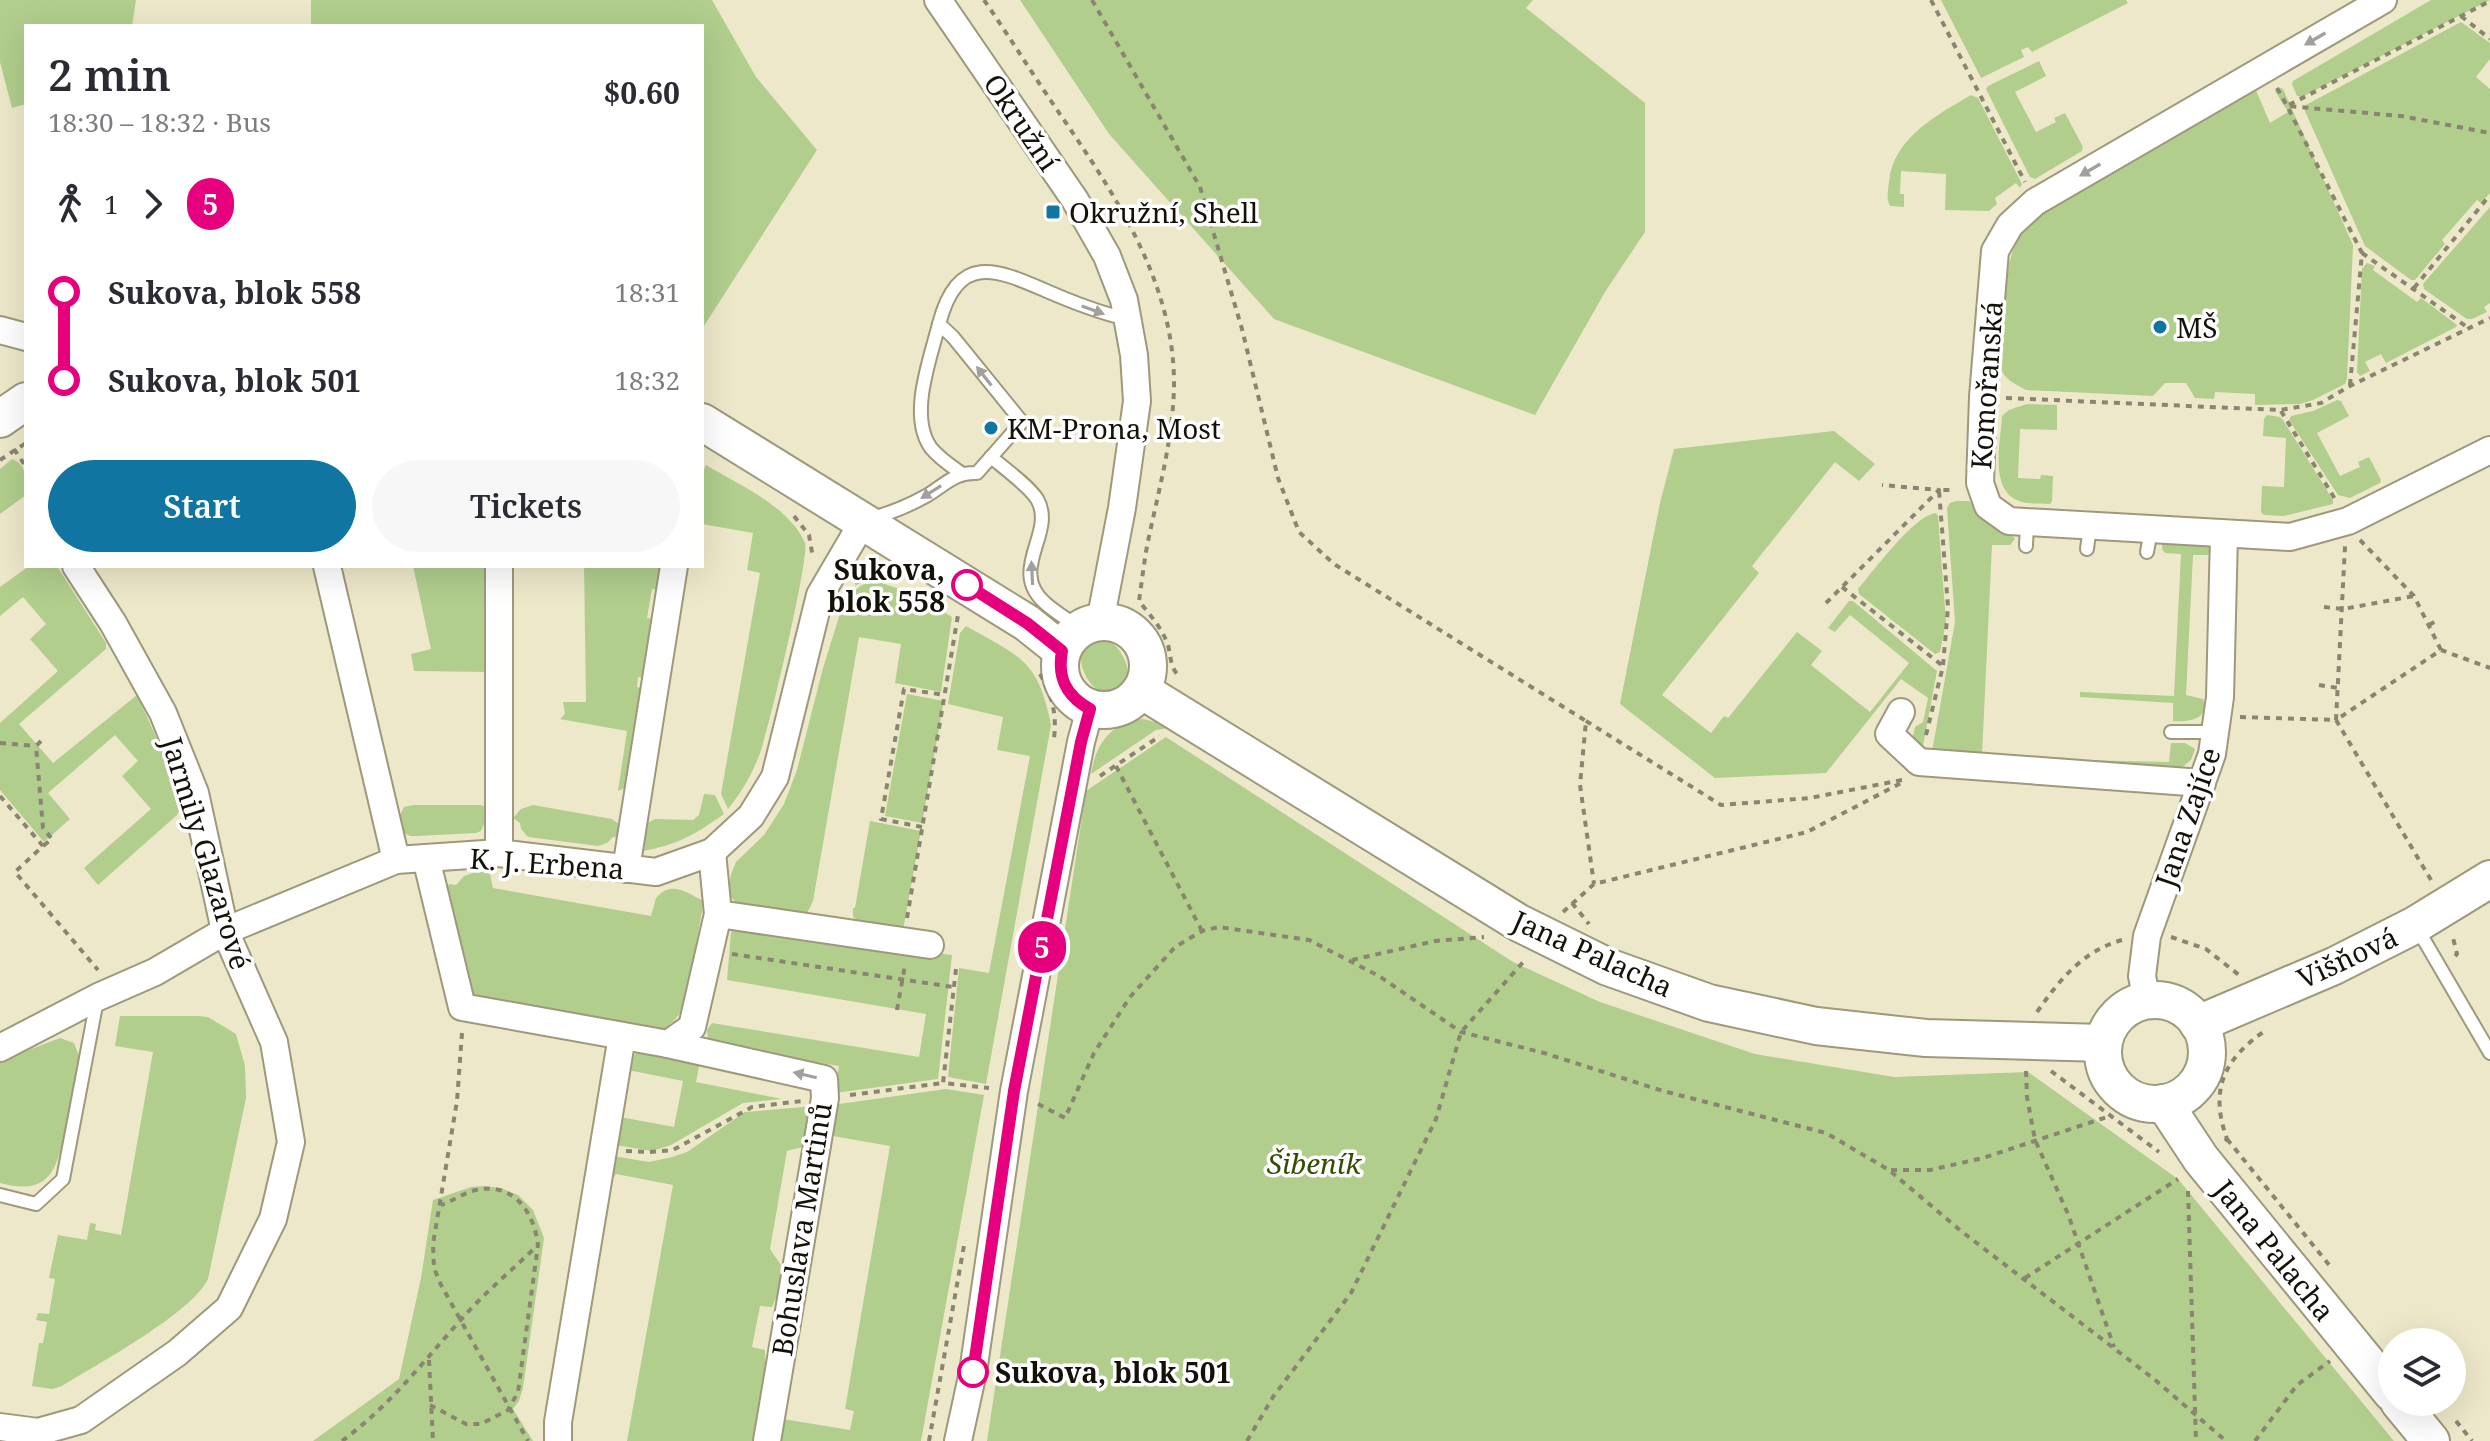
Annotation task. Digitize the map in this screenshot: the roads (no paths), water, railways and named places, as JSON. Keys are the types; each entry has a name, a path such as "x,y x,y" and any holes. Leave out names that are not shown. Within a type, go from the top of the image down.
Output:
{"street":[{"name":"Okružní","path":"938,0 1097,235 1115,272 1128,319 1136,375 1135,428 1081,634"},
{"name":"Komořanská","path":"2383,0 2035,202 2010,225 1995,251 1983,397 1984,495 2026,534 2149,541 2224,535 2290,537 2351,528 2490,450"},
{"path":"0,330 24,336"},
{"path":"7,434 24,404"},
{"path":"704,423 1027,623 1081,634 1116,624 1128,630 1138,639 1148,664 1147,677 1132,701 1105,711 1090,709 1068,692 1061,679 1059,665 1081,634"},
{"name":"K. J. Erbena","path":"0,1048 155,972 225,931 396,860 499,853 656,872 712,852 751,816 775,777 820,595 864,520"},
{"name":"Jana Zajíce","path":"2147,1001 2142,976 2147,936 2225,724 2220,697 2224,535"},
{"name":"Jarmily Glazarové","path":"0,1427 38,1432 81,1420 177,1353 229,1308 273,1219 291,1142 274,1042 225,931 195,793 163,713 113,623 77,568"},
{"path":"327,568 396,860"},
{"path":"499,568 499,853"},
{"path":"626,869 674,568"},
{"name":"Jana Palacha","path":"1141,690 1519,923 1608,967 1709,1003 1816,1026 2026,1050 2103,1043"},
{"path":"958,1441 973,1372 1014,1091 1090,709"},
{"path":"1901,712 1889,734 1919,762 2202,783"},
{"path":"426,858 462,1007 668,1044 692,1027 710,950 718,914 712,852"},
{"name":"Višňová","path":"2198,1024 2334,966 2415,925 2490,879"},
{"path":"718,914 930,945"},
{"path":"2162,1001 2176,1005 2198,1024 2206,1048 2202,1073 2193,1087 2180,1098 2147,1104 2131,1099 2108,1076 2103,1060 2103,1043 2108,1028 2118,1015 2132,1005 2162,1001"},
{"path":"558,1441 558,1422 622,1036"},
{"name":"Bohuslava Martinů","path":"668,1044 824,1079 825,1098 767,1441"},
{"name":"Jana Palacha","path":"2164,1103 2201,1164 2378,1376"},
{"path":"2410,1416 2431,1441"}],"lane":[{"path":"961,473 933,451 922,428 920,411 943,307 952,290 968,276 999,272 1092,310 1128,319"},
{"path":"864,520 895,512 961,473 977,473 1022,422 939,324"},
{"path":"991,457 1037,498 1043,517 1030,568 1032,586 1044,602 1081,634"},
{"path":"2171,732 2225,724"},
{"path":"2415,925 2490,1053"},
{"path":"0,1195 36,1204 63,1179 106,994"}],"place":[{"name":"Okružní, Shell","path":"1053,212"},
{"name":"MŠ","path":"2160,327"},
{"name":"KM-Prona, Most","path":"991,428"},
{"name":"Sukova, blok 558","path":"967,585"},
{"name":"Sukova, blok 501","path":"973,1372"}],"park label":[{"name":"Šibeník","path":"1314,1163"}]}
